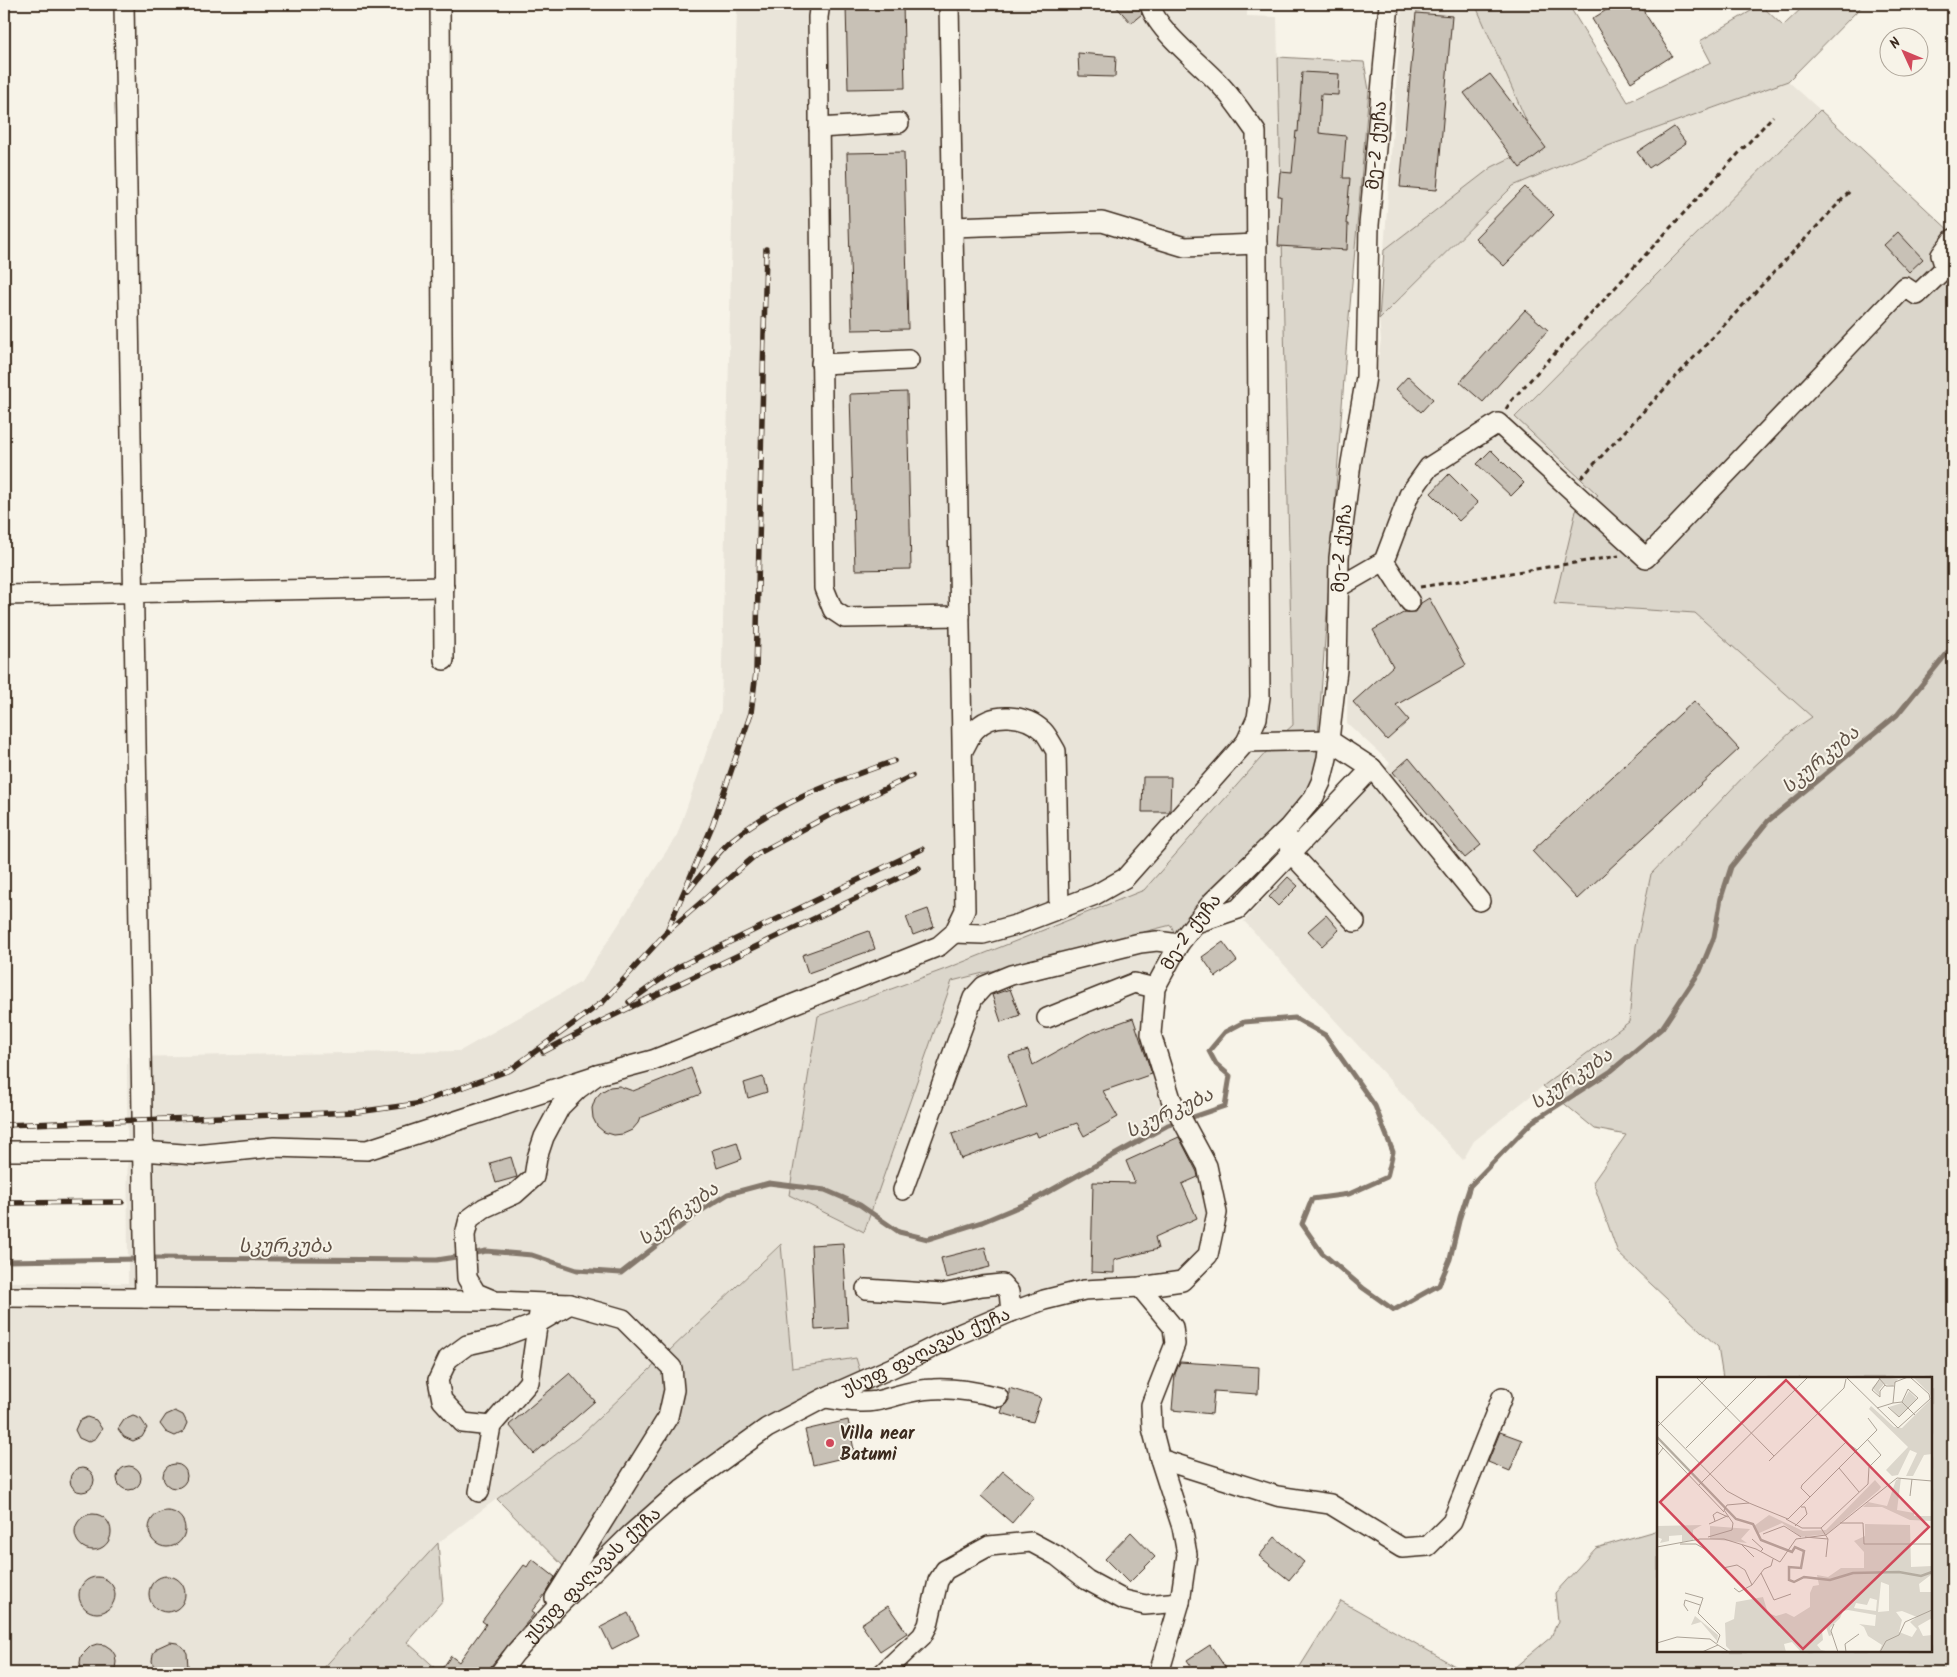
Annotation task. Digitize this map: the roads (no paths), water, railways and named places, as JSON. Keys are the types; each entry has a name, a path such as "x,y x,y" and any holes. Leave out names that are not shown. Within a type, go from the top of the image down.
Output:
{"street":[{"path":"124,4 145,1290"},
{"path":"440,4 444,660"},
{"path":"820,4 818,17 824,588 833,610 846,618 960,616"},
{"path":"4,1151 143,1151 196,1155 274,1147 367,1150 597,1075 653,1060 940,946 954,933 964,910 949,4"},
{"path":"954,933 983,934 1019,924 1096,895 1126,878 1246,742 1256,718 1260,696 1256,132 1224,88 1179,45 1152,12 1150,4"},
{"name":"მე-2 ქუჩა","path":"1152,1034 1155,988 1179,944 1213,900 1288,828 1314,796 1321,782 1329,740 1337,670 1339,558 1351,464 1366,377 1369,225 1389,4"},
{"path":"819,128 899,123"},
{"path":"953,227 1102,222 1185,247 1256,244"},
{"path":"1339,587 1384,561 1409,495 1429,467 1498,423 1646,558 1905,288 1917,294 1945,268 1941,255 1953,239"},
{"path":"822,364 909,360"},
{"path":"1384,561 1406,596"},
{"path":"4,595 444,587"},
{"path":"962,752 974,730 985,721 1000,716 1023,719 1043,731 1056,751 1059,908"},
{"path":"1246,742 1329,740 1372,768 1480,900"},
{"path":"1196,923 1238,909 1372,768"},
{"path":"1288,828 1291,853 1355,922"},
{"path":"903,1190 973,998 984,986 1011,975 1140,943 1157,941 1179,944"},
{"path":"1047,1018 1134,983 1155,988"},
{"name":"უსუფ ფაღავას ქუჩა","path":"500,1673 539,1625 605,1559 682,1489 710,1467 767,1428 824,1398 896,1366 957,1335 1044,1300 1084,1290 1140,1287 1182,1281 1208,1255 1217,1213 1206,1166 1171,1099 1152,1034"},
{"path":"494,1301 476,1293 467,1278 465,1235 469,1219 484,1208 515,1194 534,1177 537,1158 544,1137 560,1107 578,1089 597,1075"},
{"path":"866,1289 942,1294 1002,1284 1009,1292 1011,1312"},
{"path":"1140,1287 1173,1327 1175,1344 1151,1405 1152,1428 1182,1527 1187,1554 1180,1602 1159,1673"},
{"path":"4,1297 145,1290 540,1302 570,1304 623,1319 672,1368 674,1390 668,1417 572,1568 539,1625"},
{"path":"479,1492 491,1426 529,1382 540,1302"},
{"path":"491,1426 463,1422 442,1400 438,1380 448,1359 467,1345 498,1338 538,1323 570,1304"},
{"path":"824,1398 855,1402 874,1401 906,1392 933,1389 984,1393 998,1397"},
{"path":"1160,1459 1278,1496 1330,1504 1402,1548 1428,1546 1452,1522 1502,1397"},
{"path":"883,1673 922,1636 928,1624 938,1581 945,1570 990,1546 1031,1542 1057,1556 1088,1580 1124,1600 1146,1605 1180,1602"}],"waterway":[{"name":"სკურკუბა","path":"1187,1119 1225,1106 1230,1076 1216,1064 1209,1051 1225,1032 1244,1022 1295,1018 1325,1035 1375,1106 1393,1152 1387,1177 1349,1194 1312,1199 1302,1224 1322,1253 1363,1288 1394,1310 1439,1285 1450,1259 1470,1186 1532,1122 1611,1071 1662,1028 1700,971 1714,937 1721,898 1731,867 1768,821 1897,715 1953,646"},
{"name":"სკურკუბა","path":"470,1254 486,1251 532,1255 577,1270 621,1273 702,1210 728,1194 769,1183 825,1190 860,1205 899,1232 928,1239 982,1222 1030,1202 1168,1125 1178,1122"},
{"name":"სკურკუბა","path":"148,1258 437,1260 462,1256"},
{"name":"სკურკუბა","path":"4,1261 140,1259"}],"railway":[{"path":"4,1125 357,1112 416,1104 510,1070 604,1001 666,933 713,824 751,713 756,672 766,249"},
{"path":"688,891 727,844 770,814 830,784 894,761"},
{"path":"669,930 757,854 826,817 912,776"},
{"path":"629,1002 678,967 922,849"},
{"path":"543,1052 602,1021 919,868"},
{"path":"4,1203 122,1202"}],"place":[{"name":"Villa near Batumi","path":"830,1443"}]}
